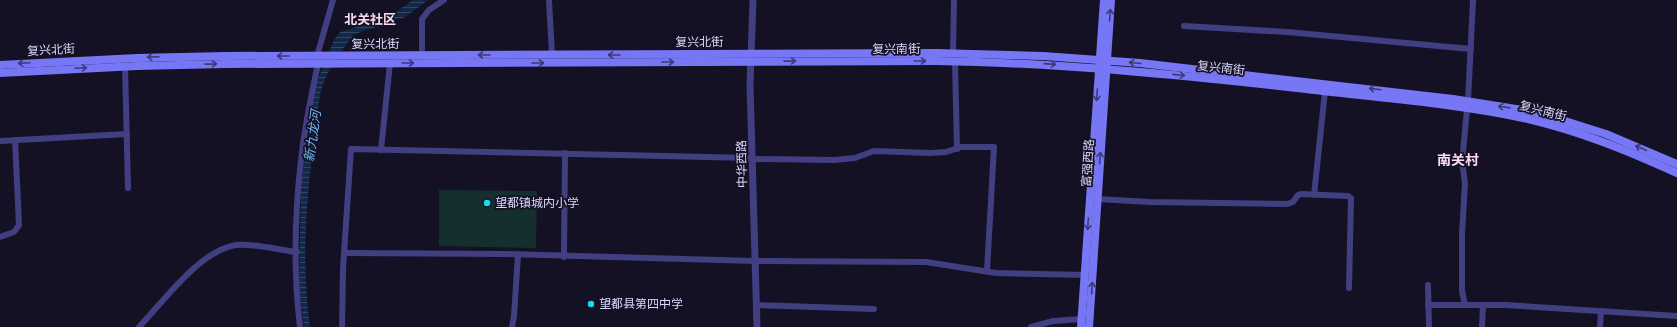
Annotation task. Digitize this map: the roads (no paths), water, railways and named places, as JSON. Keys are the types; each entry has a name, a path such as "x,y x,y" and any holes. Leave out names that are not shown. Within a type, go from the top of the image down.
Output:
{"main road":[{"name":"富强西路","path":"1089,327 1098,199 1104,0"},
{"name":"富强西路","path":"1082,323 1103,64 1111,0"},
{"name":"复兴北街","path":"0,65 137,58 341,60 422,56 552,55 751,58"},
{"name":"复兴北街","path":"341,60 390,63 751,58"},
{"name":"复兴南街","path":"751,58 954,58 1042,64 1103,64 1239,74 1468,105 1576,132 1626,150 1677,173"},
{"name":"复兴北街","path":"0,73 125,66 320,60"},
{"name":"复兴南街","path":"1103,64 1325,91 1529,111 1579,125 1629,143 1677,164"}],"street":[{"path":"300,327 296,286 302,149 333,0"},
{"path":"422,56 422,19 429,10 444,0"},
{"path":"550,0 552,55"},
{"name":"中华西路","path":"753,0 751,58 752,158 757,327"},
{"path":"954,0 957,149"},
{"path":"1465,305 1462,291 1462,233 1465,183 1462,162 1468,105 1473,0"},
{"path":"1184,26 1287,32 1471,49"},
{"path":"381,150 390,63"},
{"path":"125,66 128,188"},
{"path":"1314,194 1325,91"},
{"path":"0,141 127,134"},
{"path":"0,237 14,232 19,225 16,140"},
{"path":"342,327 344,253 352,149 834,160 855,158 874,151 938,152 957,149 994,147 987,271"},
{"path":"564,257 565,153"},
{"path":"1098,199 1150,202 1287,204 1294,202 1301,194 1348,196 1351,198 1349,288"},
{"path":"139,327 189,272 215,253 236,245 297,252"},
{"path":"344,253 518,255 755,261 926,262 987,271 1085,275"},
{"path":"512,327 518,255"},
{"path":"1428,285 1429,327"},
{"path":"756,305 874,309"},
{"path":"1428,305 1483,305 1677,316"},
{"path":"1482,327 1483,305"},
{"path":"1600,327 1601,311"},
{"path":"1031,327 1053,321 1082,323"}],"water":[{"name":"新九龙河","path":"413,0 428,0 405,17 355,34 333,63 321,91 307,204 305,253 307,303 310,327 304,327 299,290 301,185 316,84 334,40 340,32 389,17"}],"place":[{"name":"望都镇城内小学","path":"487,203"},
{"name":"望都县第四中学","path":"591,304"}],"district":[{"name":"北关社区","path":"370,19"},
{"name":"南关村","path":"1458,160"}]}
